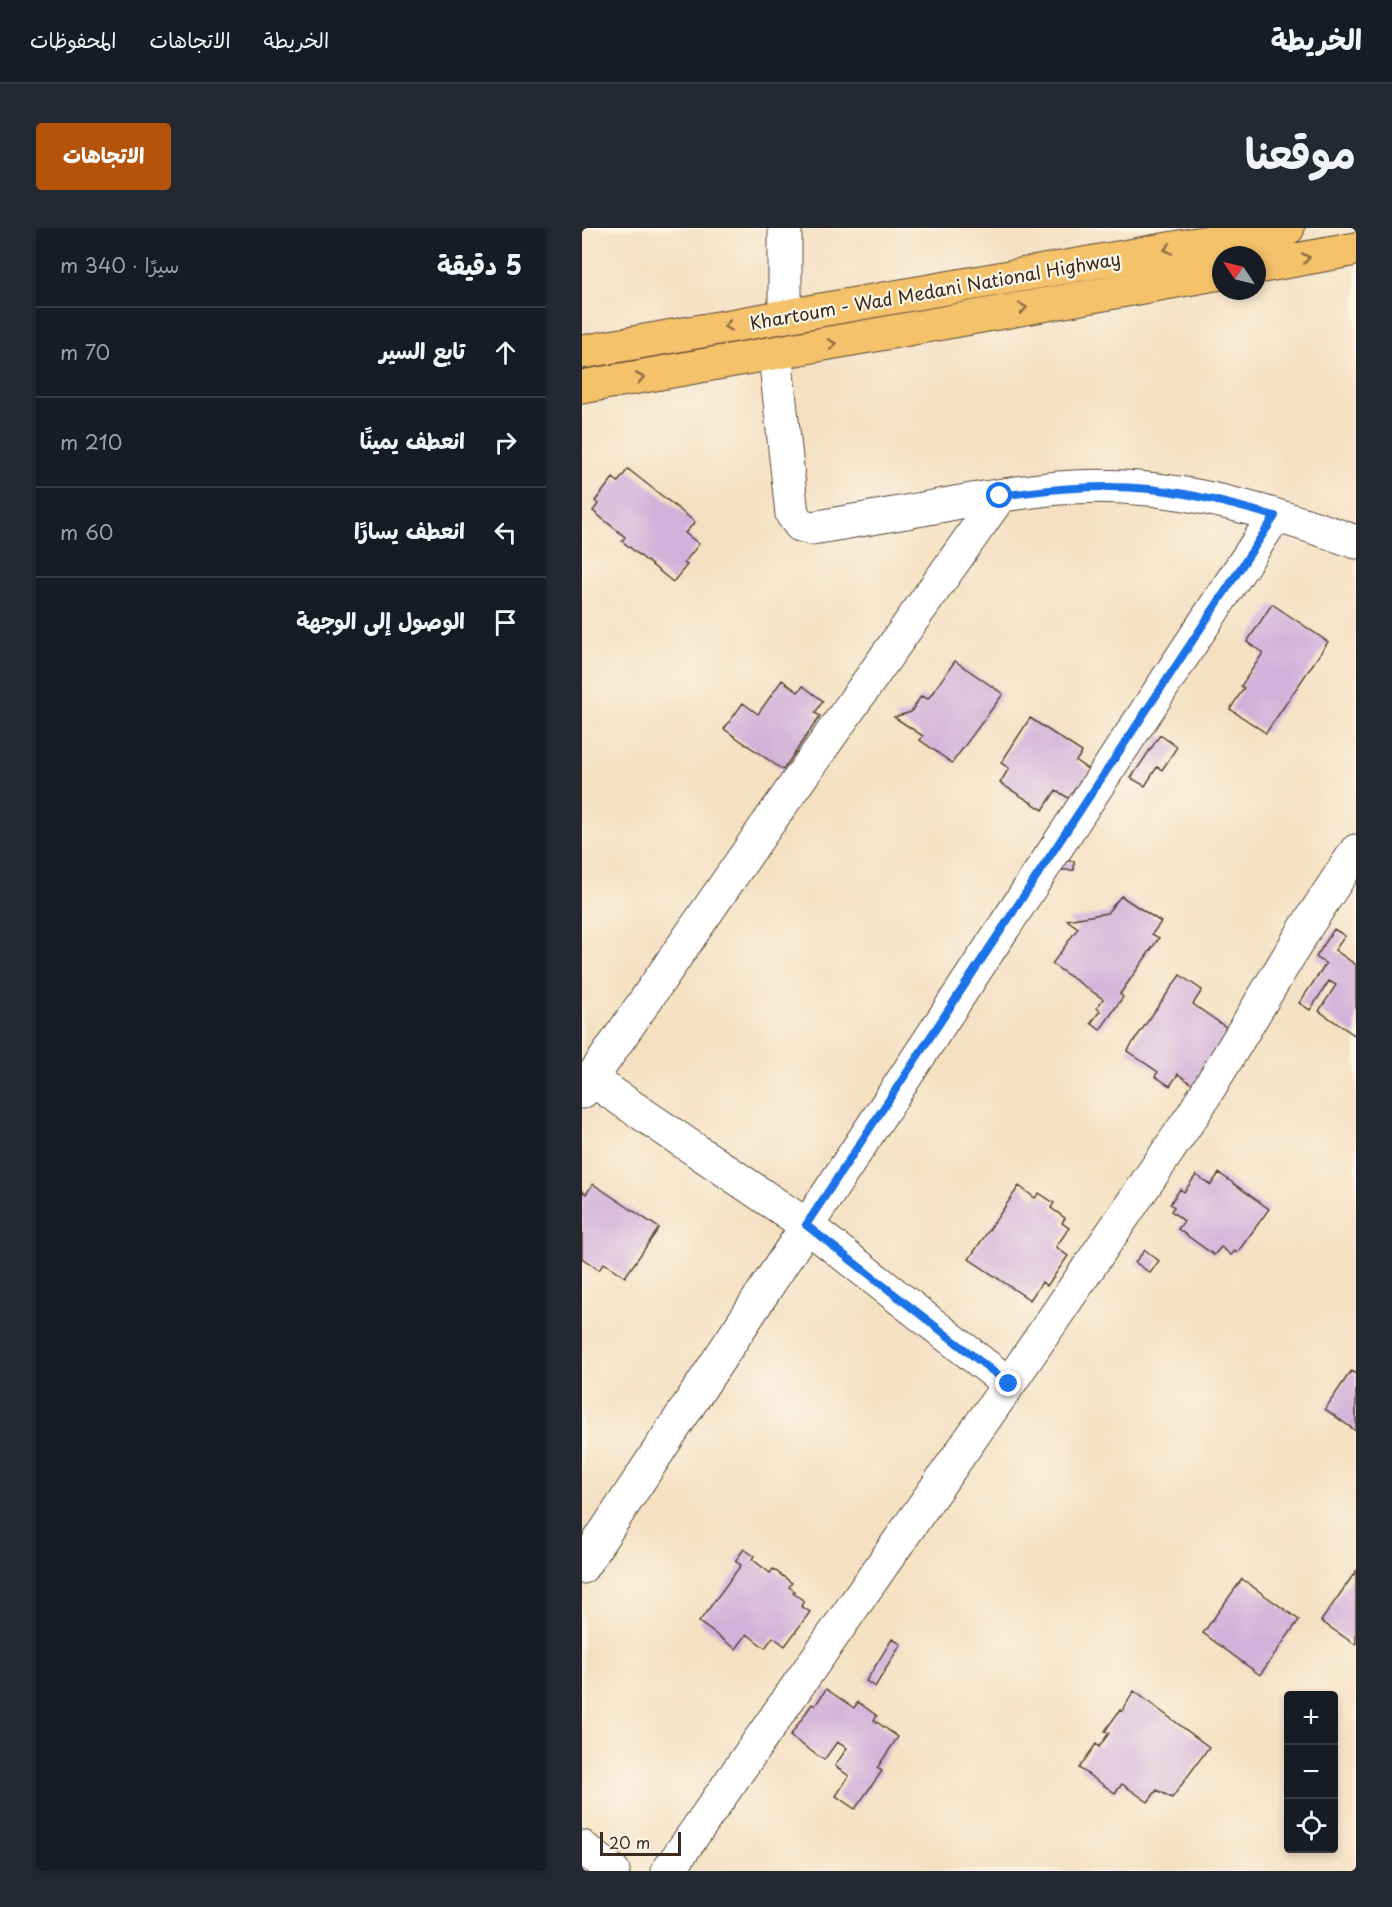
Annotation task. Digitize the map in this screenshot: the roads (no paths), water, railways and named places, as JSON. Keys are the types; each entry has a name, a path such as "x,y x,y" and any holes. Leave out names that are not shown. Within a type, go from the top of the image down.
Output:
{"highway":[{"name":"Khartoum - Wad Medani National Highway","path":"582,352 1288,228"},
{"path":"1266,265 1356,249"},
{"name":"Khartoum - Wad Medani National Highway","path":"582,387 775,355 1212,275"}],"street":[{"path":"785,228 785,316"},
{"path":"775,355 792,514 800,525 812,528 1000,496 1059,488 1093,487 1151,489 1228,503 1304,524 1356,542"},
{"path":"1000,496 764,829 586,1086 806,1225 1009,1384"},
{"path":"582,1567 1275,516"},
{"path":"668,1871 1009,1384 1194,1113 1308,924 1356,851"},
{"path":"582,1847 613,1871"}]}
